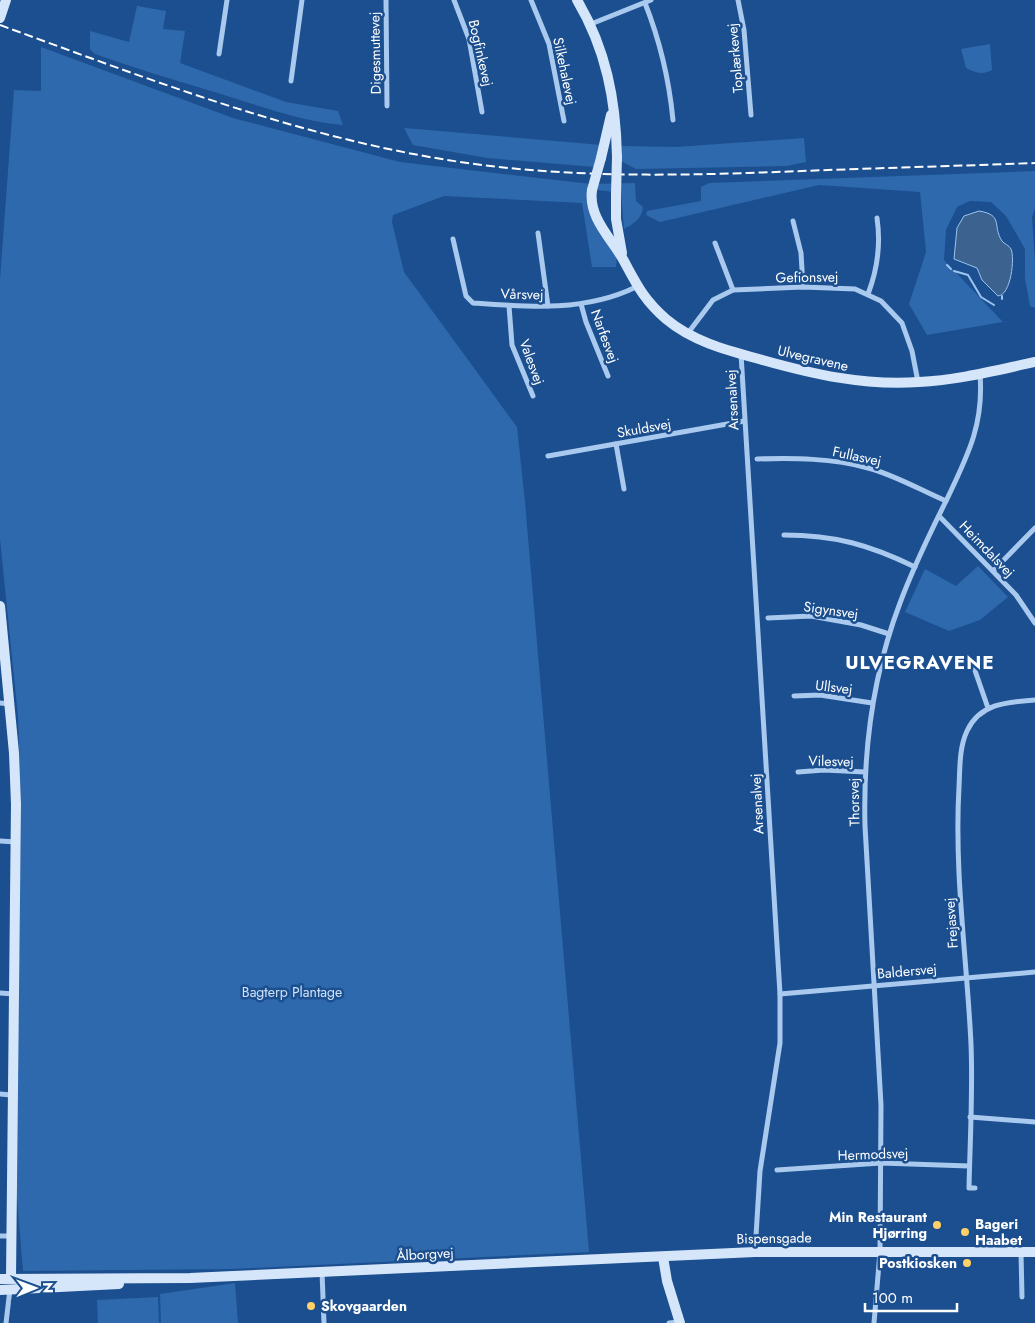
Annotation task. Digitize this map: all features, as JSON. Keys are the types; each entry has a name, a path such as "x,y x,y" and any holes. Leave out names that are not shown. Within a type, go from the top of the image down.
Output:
{"street":[{"path":"1,15 6,0"},
{"path":"219,54 227,0"},
{"path":"291,81 302,0"},
{"name":"Digesmuttevej","path":"386,0 387,106"},
{"name":"Bogfinkevej","path":"454,0 469,39 482,112"},
{"name":"Silkehalevej","path":"531,0 549,44 564,121"},
{"name":"Ulvegravene","path":"577,0 591,24 608,72 613,96 617,157 616,219 624,261"},
{"path":"629,0 632,6"},
{"path":"591,24 651,0"},
{"name":"Toplærkevej","path":"738,0 744,30 750,115"},
{"path":"645,3 664,59 673,120"},
{"name":"Ulvegravene","path":"613,96 610,126 592,190 593,209 598,221 624,261 636,286 666,319 688,334 704,342 741,354 841,379 881,383 918,382 980,374 1035,362"},
{"path":"868,294 874,278 879,248 877,218"},
{"path":"793,221 800,254 803,287"},
{"path":"538,233 548,306"},
{"name":"Vårsvej","path":"453,239 469,301 509,306 581,304 614,298 636,286"},
{"path":"715,243 733,290"},
{"name":"Gefionsvej","path":"688,334 713,300 733,290 841,287 868,294 887,306 902,323 908,336 918,382"},
{"name":"Narfesvej","path":"581,304 586,322 608,376"},
{"name":"Valesvej","path":"509,306 512,345 532,396"},
{"name":"Arsenalvej","path":"741,354 780,994 780,1043 760,1171 755,1252"},
{"name":"Thorsvej","path":"874,1323 880,1252 881,1163 880,1080 865,826 865,772 872,703 889,634 915,568 974,440 981,407 980,374"},
{"name":"Skuldsvej","path":"548,456 744,421"},
{"path":"616,444 624,489"},
{"name":"Fullasvej","path":"757,459 782,458 847,463 894,477 946,502"},
{"name":"Heimdalsvej","path":"939,516 1016,596 1035,623"},
{"path":"993,571 1035,528"},
{"path":"784,536 816,535 847,540 890,555 915,568"},
{"path":"0,606 5,704 15,761 16,842 14,994 5,1236 6,1323"},
{"name":"Sigynsvej","path":"768,618 819,617 861,625 889,634"},
{"path":"966,664 972,662 988,708 1004,703 1035,700"},
{"name":"Ullsvej","path":"794,696 820,695 872,703"},
{"name":"Frejasvej","path":"975,1188 969,1188 971,1044 958,858 957,817 960,764 967,732 976,718 988,708"},
{"name":"Vilesvej","path":"798,772 824,770 865,772"},
{"path":"0,841 16,842"},
{"name":"Baldersvej","path":"780,994 1035,972"},
{"path":"0,993 14,994"},
{"path":"0,1094 11,1095"},
{"path":"970,1117 1035,1122"},
{"name":"Hermodsvej","path":"777,1170 881,1163 969,1166"},
{"name":"Bispensgade","path":"663,1257 755,1252 1035,1252"},
{"path":"1021,1252 1022,1297"},
{"path":"663,1257 676,1323"},
{"name":"Ålborgvej","path":"5,1290 190,1278 663,1257"},
{"path":"322,1272 324,1323"},
{"name":"Ålborgvej","path":"5,1279 190,1278"}],"green space":[{"path":"137,6 166,11 163,29 185,31 180,63 286,102 338,111 343,125 318,122 282,113 95,54 90,49 90,31 129,42"},
{"path":"990,44 992,70 979,73 966,68 961,49"},
{"name":"Bagterp Plantage","path":"41,47 233,118 400,162 591,184 635,183 636,201 643,207 641,215 636,221 624,229 621,193 590,189 617,254 616,267 592,267 582,203 444,196 393,215 392,222 404,272 517,427 589,1252 232,1269 23,1271 16,1187 21,806 18,716 0,539 0,279 14,90 41,91"},
{"path":"404,128 602,145 595,167 487,158 413,145"},
{"path":"804,138 806,162 787,166 636,169 621,161 622,146 676,147"},
{"path":"1035,171 1035,208 1032,217 1035,262 1035,308 1030,306 1025,278 1025,249 1006,216 991,202 970,201 957,207 946,230 944,260 1003,322 927,335 909,304 926,252 920,192 819,185 660,222 646,215 647,211 701,201 701,187 709,183"},
{"path":"978,566 1008,597 980,620 949,631 905,612 925,569 956,586"},
{"path":"235,1283 238,1323 161,1323 160,1294"},
{"path":"158,1297 159,1323 98,1323 97,1300"}],"shaded area":[{"path":"979,211 992,215 995,218 999,236 1011,249 1011,276 1006,290 998,296 982,280 977,268 954,259 957,228 964,216"}],"waterway":[{"path":"947,265 951,269"},
{"path":"954,271 968,275 981,297 994,305"}],"railway":[{"path":"0,25 183,91 308,129 371,145 435,158 499,167 575,173 688,174 1035,163"}],"place":[{"name":"Min Restaurant Hjørring","path":"937,1225"},
{"name":"Bageri Haabet","path":"965,1232"},
{"name":"Postkiosken","path":"967,1263"},
{"name":"Skovgaarden","path":"311,1306"}],"district":[{"name":"ULVEGRAVENE","path":"920,662"}]}
